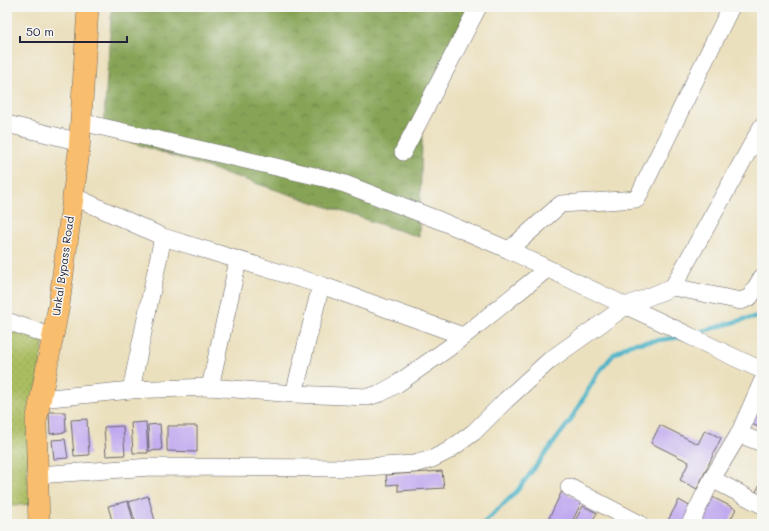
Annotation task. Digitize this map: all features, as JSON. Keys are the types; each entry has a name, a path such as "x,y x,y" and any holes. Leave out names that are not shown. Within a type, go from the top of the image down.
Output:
{"main road":[{"name":"Unkal Bypass Road","path":"40,524 36,422 59,305 73,196 80,132 88,7"}],"street":[{"path":"403,152 478,7"},
{"path":"509,250 561,204 637,199 731,7"},
{"path":"7,124 80,132 328,179 345,184 441,221 509,250 668,325 720,352 762,370"},
{"path":"673,287 762,126"},
{"path":"73,196 164,237 321,285 463,336"},
{"path":"131,390 164,237"},
{"path":"210,387 238,260"},
{"path":"40,399 131,390 210,387 294,394 368,397 381,393 397,384 463,336 547,269"},
{"path":"38,475 150,467 349,468 414,464 432,459 448,451 474,432 506,400 550,360 626,306 673,287 741,301 750,297 762,277"},
{"path":"294,394 321,285"},
{"path":"7,321 53,337"},
{"path":"690,524 712,479 739,434 762,382"},
{"path":"739,434 762,443"},
{"path":"712,479 762,505"},
{"path":"569,486 640,524"}],"green space":[{"path":"112,7 480,7 423,109 419,237 103,133"},
{"path":"7,329 44,338 27,470 31,504 7,506"}],"building":[{"path":"762,405 762,429 748,422"},
{"path":"49,412 65,412 66,432 50,434"},
{"path":"87,419 89,455 74,456 71,420"},
{"path":"146,422 148,453 133,453 131,423"},
{"path":"160,424 162,450 149,451 148,425"},
{"path":"660,425 698,444 705,430 721,438 697,489 680,480 689,462 651,443"},
{"path":"123,426 125,455 106,456 104,427"},
{"path":"167,426 197,426 197,452 167,451"},
{"path":"65,439 68,458 54,459 52,440"},
{"path":"442,471 444,488 398,491 398,484 387,485 386,475"},
{"path":"762,480 762,497 755,494"},
{"path":"562,491 582,501 571,524 562,524 549,518"},
{"path":"148,496 156,524 136,524 129,502"},
{"path":"710,496 736,509 728,524 695,524"},
{"path":"679,500 693,508 685,524 666,524"},
{"path":"128,501 134,524 113,524 108,506"},
{"path":"583,506 597,513 590,524 573,524"}],"waterway":[{"path":"696,333 745,319 762,317"},
{"path":"483,524 517,491 570,421 598,373 614,354 630,344 681,337"}]}
